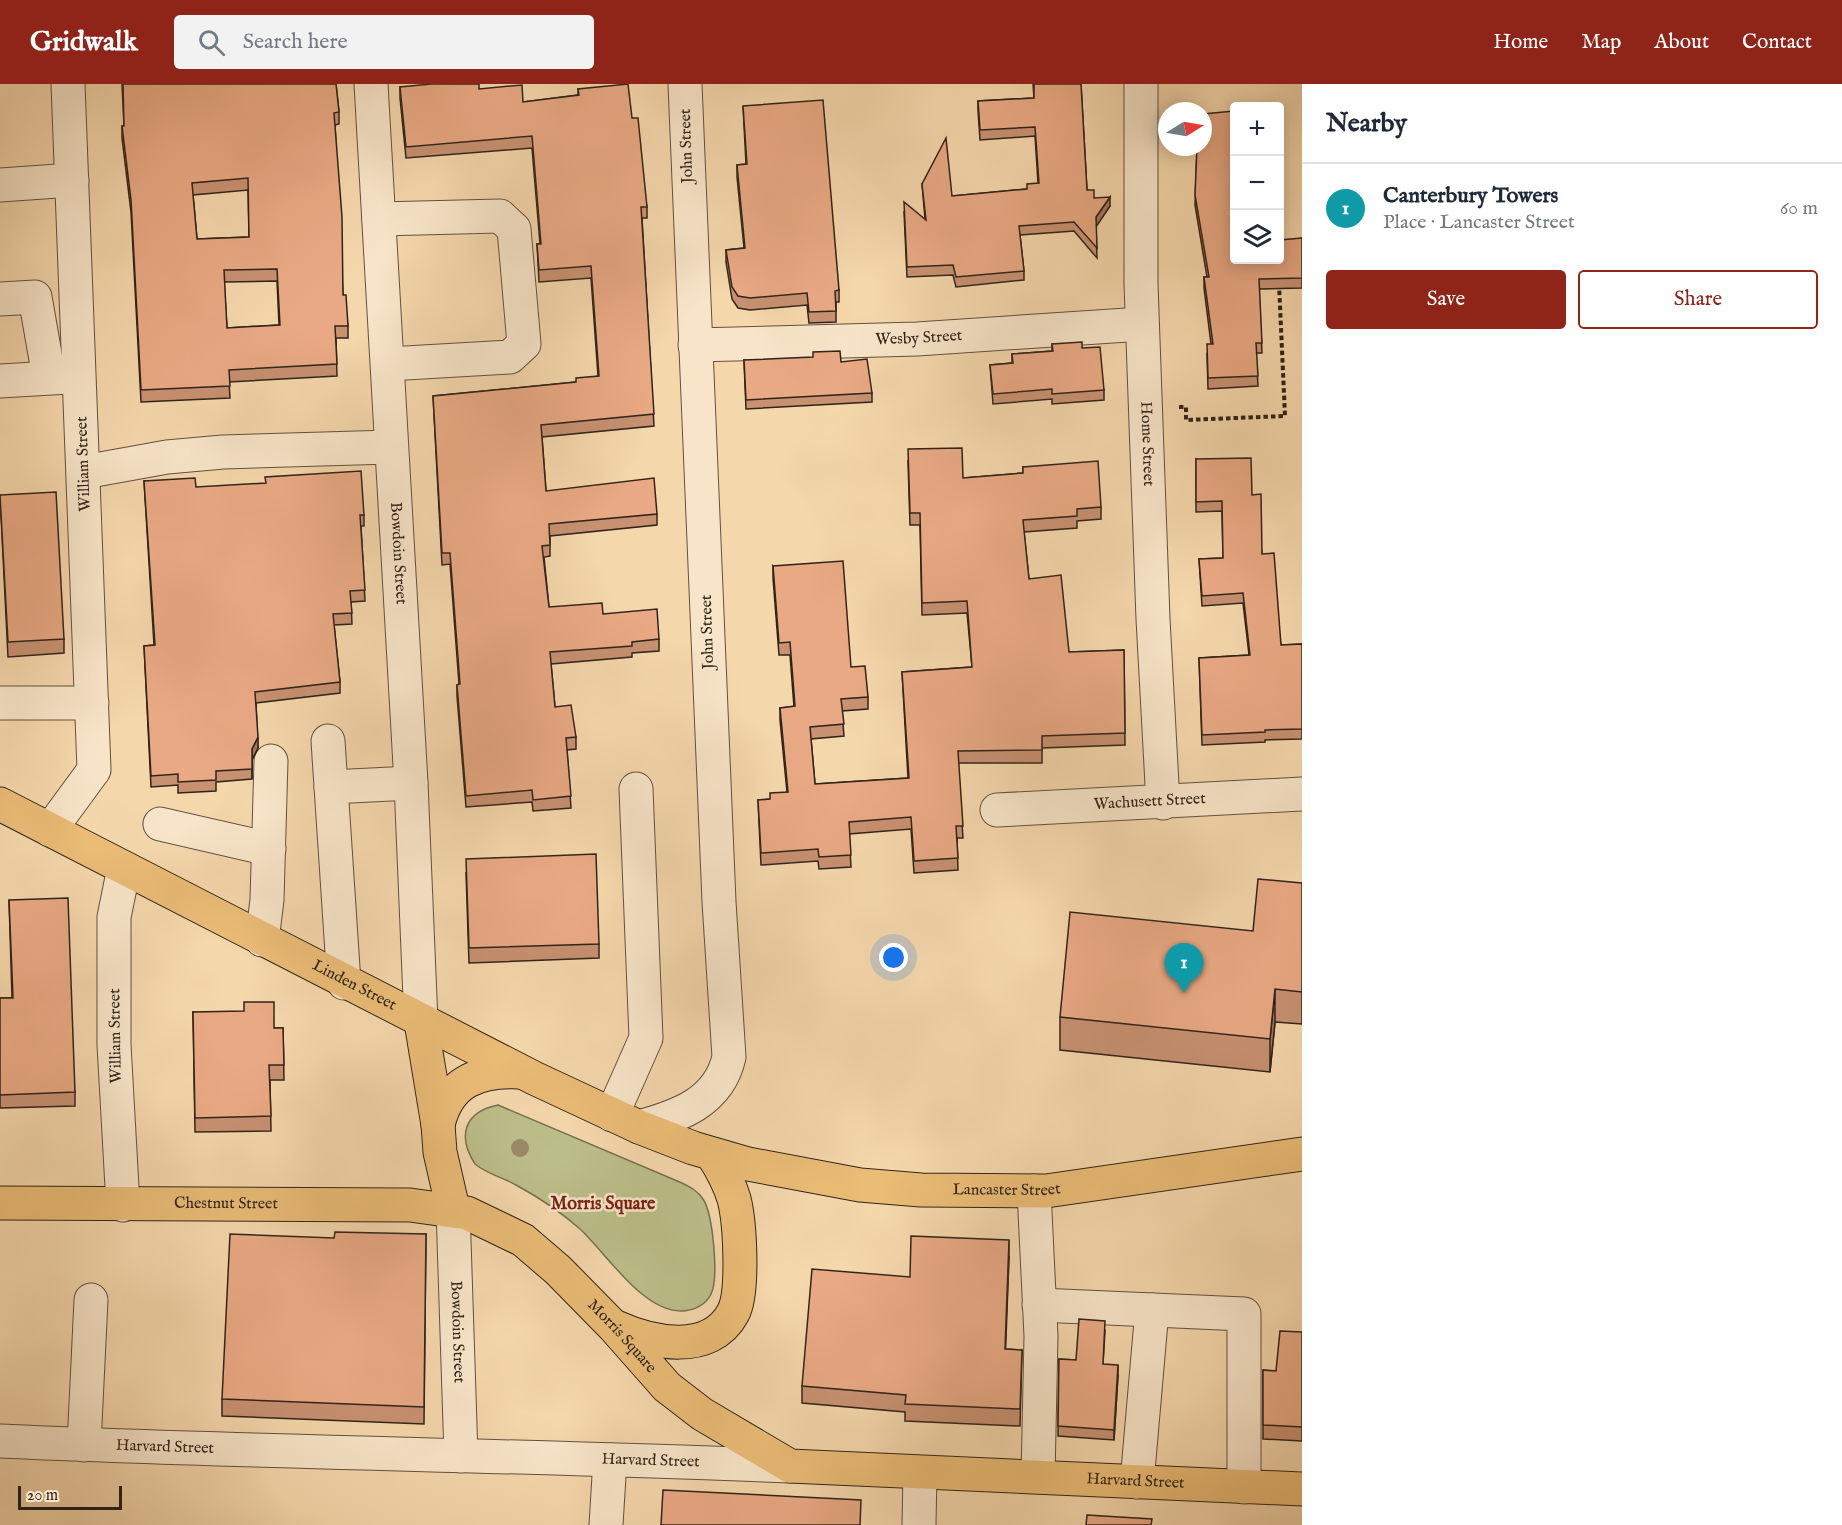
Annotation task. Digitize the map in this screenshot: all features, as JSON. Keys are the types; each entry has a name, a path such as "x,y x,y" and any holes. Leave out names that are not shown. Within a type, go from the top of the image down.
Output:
{"main road":[{"name":"Linden Street","path":"0,804 344,983 522,1072 626,1121 712,1154"},
{"path":"421,1022 438,1125 440,1152 453,1209"},
{"path":"438,1125 442,1104 461,1085 478,1076 498,1071 522,1072"},
{"path":"614,1327 654,1342 684,1342 707,1336 733,1314 740,1279 735,1201 728,1180 712,1154"},
{"name":"Lancaster Street","path":"712,1154 791,1174 860,1185 921,1190 1034,1191 1302,1154"},
{"path":"447,1176 463,1197 488,1221"},
{"name":"Chestnut Street","path":"0,1203 410,1205 453,1209"},
{"name":"Morris Square","path":"453,1209 488,1221 523,1240 542,1255 614,1327 667,1386 702,1414 789,1466"},
{"name":"Harvard Street","path":"789,1466 1302,1489"}],"street":[{"name":"William Street","path":"50,830 94,770 84,472 64,377 72,180 68,84"},
{"name":"Bowdoin Street","path":"371,84 411,783 421,1022"},
{"name":"John Street","path":"626,1121 670,1119 702,1101 717,1086 726,1069 729,1057 719,902 685,84"},
{"name":"Home Street","path":"1141,84 1142,324 1153,619 1163,803"},
{"path":"0,185 72,180"},
{"path":"379,219 500,216 514,229 524,344 510,357 388,364"},
{"path":"0,299 34,297 64,377 0,381"},
{"name":"Wesby Street","path":"696,345 917,339 1142,324"},
{"path":"84,472 167,457 223,452 391,447"},
{"path":"0,703 92,703"},
{"path":"328,741 344,983"},
{"path":"262,939 267,900 272,761"},
{"path":"331,787 411,783"},
{"path":"626,1121 646,1038 636,789"},
{"name":"Wachusett Street","path":"997,810 1302,794"},
{"path":"160,824 269,849"},
{"name":"William Street","path":"123,1204 114,1045 114,917 124,868"},
{"path":"1034,1191 1041,1380 1038,1478"},
{"name":"Bowdoin Street","path":"453,1209 460,1456"},
{"path":"84,1445 91,1300"},
{"path":"1039,1305 1244,1314 1244,1487"},
{"path":"1137,1482 1152,1310"},
{"name":"Harvard Street","path":"0,1441 789,1466"},
{"path":"606,1525 610,1460"},
{"path":"919,1525 920,1473"}],"path":[{"path":"1175,407 1186,407 1186,420 1285,416 1279,282"}],"green space":[{"path":"498,1105 682,1183 699,1194 707,1207 710,1218 715,1261 713,1286 706,1301 694,1309 681,1311 667,1309 653,1302 639,1292 580,1229 565,1217 511,1182 475,1164 466,1144 467,1127 478,1113"}],"building":[{"path":"123,84 336,84 339,112 334,113 342,217 343,295 346,295 348,326 335,326 337,364 229,370 230,386 141,390 131,200 122,126 124,126","holes":["248,178 249,237 197,239 192,183","277,269 280,325 227,328 224,270"]},
{"path":"431,84 479,84 479,89 522,85 523,102 579,95 578,89 628,84 632,118 638,118 647,207 641,207 654,414 541,425 546,491 654,478 657,514 549,524 550,545 542,546 549,607 602,603 603,614 657,609 659,639 632,642 632,646 550,652 555,707 571,705 576,737 566,738 571,796 533,800 532,790 466,796 450,553 442,553 433,396 576,382 576,378 599,376 591,266 539,270 537,244 541,244 532,136 406,147 400,87"},
{"path":"1034,84 1081,84 1087,190 1094,190 1094,198 1110,197 1096,217 1097,248 1074,222 1019,226 1024,271 956,277 953,265 907,267 904,202 926,220 922,184 946,138 952,196 1027,189 1027,184 1039,183 1035,127 980,130 978,101 1034,98"},
{"path":"823,100 839,290 835,291 836,311 809,312 807,293 750,298 738,296 732,287 726,250 745,248 737,165 747,164 743,106"},
{"path":"1230,111 1230,264 1284,264 1284,240 1302,238 1302,278 1259,279 1262,343 1256,343 1258,376 1208,378 1207,344 1213,344 1204,277 1209,277 1195,195 1197,156 1212,156 1212,113"},
{"path":"1082,342 1082,348 1100,347 1104,390 1052,394 1052,389 993,394 990,365 1013,363 1012,354 1053,351 1052,344"},
{"path":"840,351 841,362 867,359 872,393 746,400 744,360 813,357 813,352"},
{"path":"962,448 963,478 1023,473 1023,467 1098,461 1101,507 1077,509 1077,516 1023,520 1029,579 1061,575 1069,652 1124,650 1125,733 1042,736 1042,750 958,751 963,826 956,826 958,858 914,861 911,817 849,822 851,855 819,857 818,849 761,853 758,800 770,799 770,793 788,792 780,708 795,706 790,642 779,643 773,566 843,561 851,667 865,666 868,697 841,699 844,724 810,727 815,784 909,778 902,672 972,667 967,601 922,603 920,513 910,513 908,449"},
{"path":"1251,458 1252,495 1261,494 1262,554 1274,553 1281,645 1302,644 1302,729 1202,735 1199,658 1250,655 1243,593 1202,596 1199,559 1223,558 1222,501 1196,502 1196,459"},
{"path":"361,471 364,515 360,515 365,590 350,591 352,613 333,614 340,682 255,692 258,737 252,749 252,769 216,771 216,780 178,782 178,774 151,776 144,646 155,645 144,481 195,478 196,487 266,483 265,477"},
{"path":"56,492 64,639 8,642 0,495"},
{"path":"596,854 599,944 469,948 466,859"},
{"path":"1258,879 1302,883 1302,992 1275,989 1270,1039 1060,1017 1070,912 1253,931"},
{"path":"68,898 75,1092 0,1095 0,998 13,998 9,900"},
{"path":"244,1002 274,1002 274,1028 283,1028 284,1065 269,1065 271,1116 195,1118 193,1012 244,1011"},
{"path":"335,1232 426,1234 424,1407 222,1399 230,1234 334,1238"},
{"path":"911,1236 1009,1240 1005,1349 1022,1350 1020,1409 905,1404 906,1395 802,1386 812,1269 910,1277"},
{"path":"1079,1319 1105,1321 1103,1364 1118,1365 1114,1430 1058,1426 1059,1359 1076,1360"},
{"path":"1280,1331 1302,1332 1302,1427 1263,1425 1263,1370 1276,1371"},
{"path":"663,1490 861,1500 860,1525 661,1525"},
{"path":"1087,1515 1152,1519 1151,1525 1086,1525"}],"place":[{"name":"Canterbury Towers","path":"1184,993"}],"district":[{"name":"Morris Square","path":"603,1204"}]}
